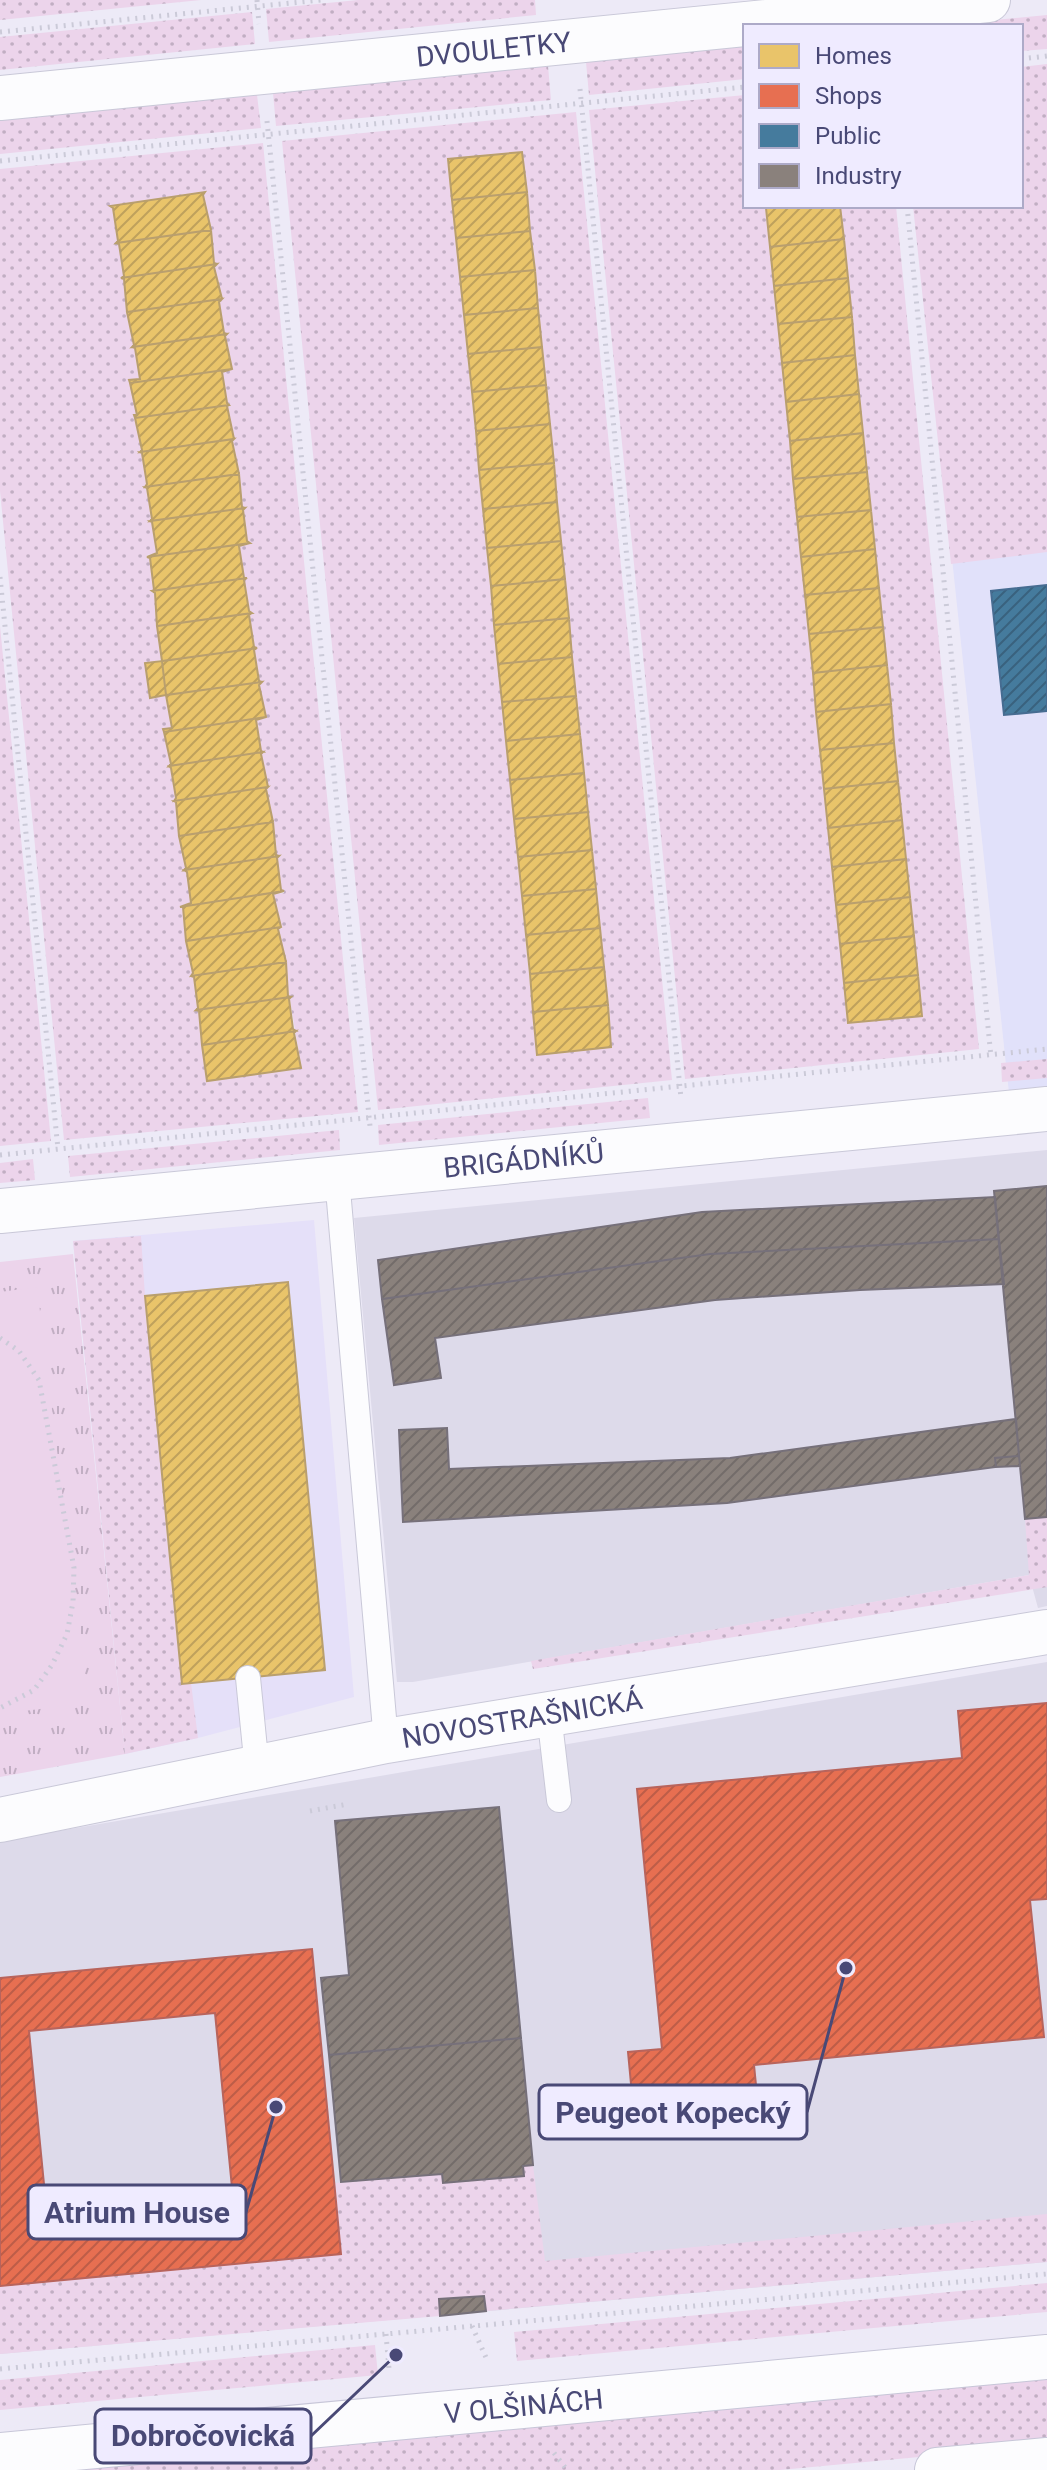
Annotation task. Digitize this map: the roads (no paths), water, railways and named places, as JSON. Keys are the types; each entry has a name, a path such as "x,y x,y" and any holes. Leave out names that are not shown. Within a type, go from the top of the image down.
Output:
{"street":[{"name":"DVOULETKY","path":"746,24 988,0"},
{"name":"DVOULETKY","path":"0,98 743,24"},
{"name":"BRIGÁDNÍKŮ","path":"0,1211 1047,1109"},
{"name":"NOVOSTRAŠNICKÁ","path":"0,1820 386,1741 1047,1632"},
{"name":"V OLŠINÁCH","path":"0,2455 1047,2357"},
{"path":"937,2470 1047,2460"}],"lane":[{"path":"356,1176 386,1741"},
{"path":"248,1678 257,1769"},
{"path":"549,1714 559,1800"}],"place":[{"name":"Peugeot Kopecký","path":"846,1968"},
{"name":"Atrium House","path":"276,2107"},
{"name":"Dobročovická","path":"396,2355"}]}
